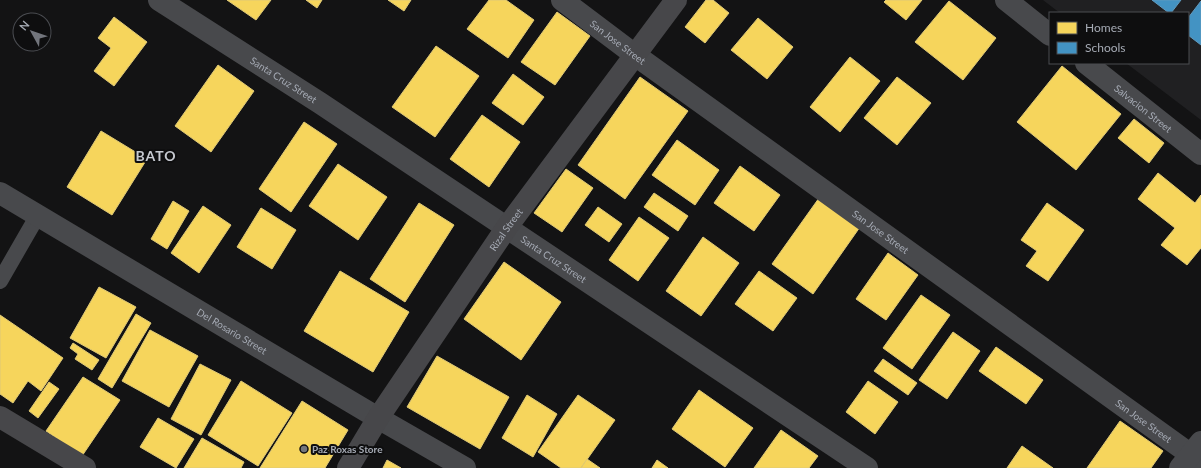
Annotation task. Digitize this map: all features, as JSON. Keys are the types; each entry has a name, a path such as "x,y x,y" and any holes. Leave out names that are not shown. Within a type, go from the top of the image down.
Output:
{"main road":[{"name":"Rizal Street","path":"348,468 378,418 507,227 676,0"},
{"path":"0,417 85,468"}],"street":[{"name":"Santa Cruz Street","path":"159,0 320,103 866,468"},
{"name":"San Jose Street","path":"562,0 635,55 1193,457"},
{"path":"1006,0 1049,34"},
{"name":"Salvacion Street","path":"1087,64 1201,154"},
{"name":"Del Rosario Street","path":"0,193 378,418 465,468"}],"lane":[{"path":"0,281 38,215"}],"shaded area":[{"path":"1043,0 1201,0 1201,120 1127,64 1189,64 1189,12 1059,12"}],"building: Homes":[{"path":"227,0 271,0 256,20"},
{"path":"306,0 322,0 317,8"},
{"path":"388,0 411,0 404,11"},
{"path":"489,0 506,0 534,20 508,58 467,29"},
{"path":"706,0 713,0 729,13 705,43 685,27"},
{"path":"886,0 922,0 906,20 884,2"},
{"path":"949,1 996,38 963,80 915,42"},
{"path":"557,12 590,36 555,85 521,62"},
{"path":"114,17 147,42 114,86 94,71 111,48 98,38"},
{"path":"758,18 793,47 767,79 731,50"},
{"path":"436,46 479,76 435,137 392,107"},
{"path":"850,57 880,81 840,132 810,107"},
{"path":"218,65 254,91 211,152 175,126"},
{"path":"1062,66 1121,114 1076,170 1017,122"},
{"path":"513,74 544,97 523,125 492,103"},
{"path":"640,77 688,111 625,199 578,165"},
{"path":"897,77 931,103 897,145 864,118"},
{"path":"482,115 520,142 489,187 450,159"},
{"path":"1134,119 1164,143 1149,163 1118,138"},
{"path":"304,122 337,144 291,212 259,189"},
{"path":"101,131 147,159 112,215 67,187"},
{"path":"677,140 719,170 695,205 652,175"},
{"path":"338,164 387,197 358,240 309,206"},
{"path":"740,166 780,195 754,231 714,203"},
{"path":"566,169 593,188 562,232 534,213"},
{"path":"1158,173 1195,203 1201,195 1201,248 1187,265 1161,245 1175,228 1138,199"},
{"path":"654,193 688,216 678,231 644,207"},
{"path":"819,198 860,227 813,294 772,264"},
{"path":"173,201 189,211 167,249 151,239"},
{"path":"419,203 454,225 405,302 370,279"},
{"path":"1047,203 1084,230 1048,281 1026,266 1037,251 1021,240"},
{"path":"203,206 231,225 199,273 171,253"},
{"path":"598,207 622,224 609,242 585,225"},
{"path":"261,208 296,230 272,269 237,247"},
{"path":"639,217 669,238 638,281 609,260"},
{"path":"703,237 739,263 701,316 666,291"},
{"path":"888,253 918,275 886,320 856,299"},
{"path":"504,262 561,302 521,360 464,319"},
{"path":"340,271 409,312 373,372 304,331"},
{"path":"759,271 797,298 773,331 735,304"},
{"path":"99,287 136,307 106,358 70,338"},
{"path":"921,295 950,315 912,369 883,348"},
{"path":"136,314 151,323 112,388 98,379"},
{"path":"0,315 63,358 41,391 28,381 13,403 0,394"},
{"path":"150,330 198,356 169,407 122,381"},
{"path":"953,332 980,351 947,399 919,380"},
{"path":"73,343 99,360 92,370 75,359 78,354 70,348"},
{"path":"996,347 1043,380 1026,404 979,371"},
{"path":"437,356 509,397 480,449 407,407"},
{"path":"883,359 917,383 908,395 874,371"},
{"path":"200,364 231,380 201,435 171,419"},
{"path":"83,377 120,400 82,456 46,431"},
{"path":"241,381 292,413 258,466 208,435"},
{"path":"868,381 898,402 875,434 846,412"},
{"path":"49,382 59,389 38,418 29,411"},
{"path":"699,390 753,428 725,467 672,429"},
{"path":"527,395 557,414 533,457 502,438"},
{"path":"578,395 615,420 581,468 561,468 538,452"},
{"name":"Paz Roxas Store","path":"302,401 348,430 325,468 260,468"},
{"path":"158,418 194,439 176,468 140,447"},
{"path":"1120,421 1163,451 1151,468 1087,468"},
{"path":"781,430 818,456 809,468 754,468"},
{"path":"202,438 244,462 241,468 184,468"},
{"path":"1022,446 1053,468 1007,468"},
{"path":"587,459 600,468 581,468"},
{"path":"387,460 401,468 383,468"},
{"path":"657,460 668,468 652,468"}],"building: Schools":[{"path":"1152,0 1181,0 1172,12 1168,12"},
{"path":"1201,1 1201,45 1189,36 1189,17"}],"place":[{"name":"Paz Roxas Store","path":"304,449"}],"district":[{"name":"BATO","path":"156,156"}]}
